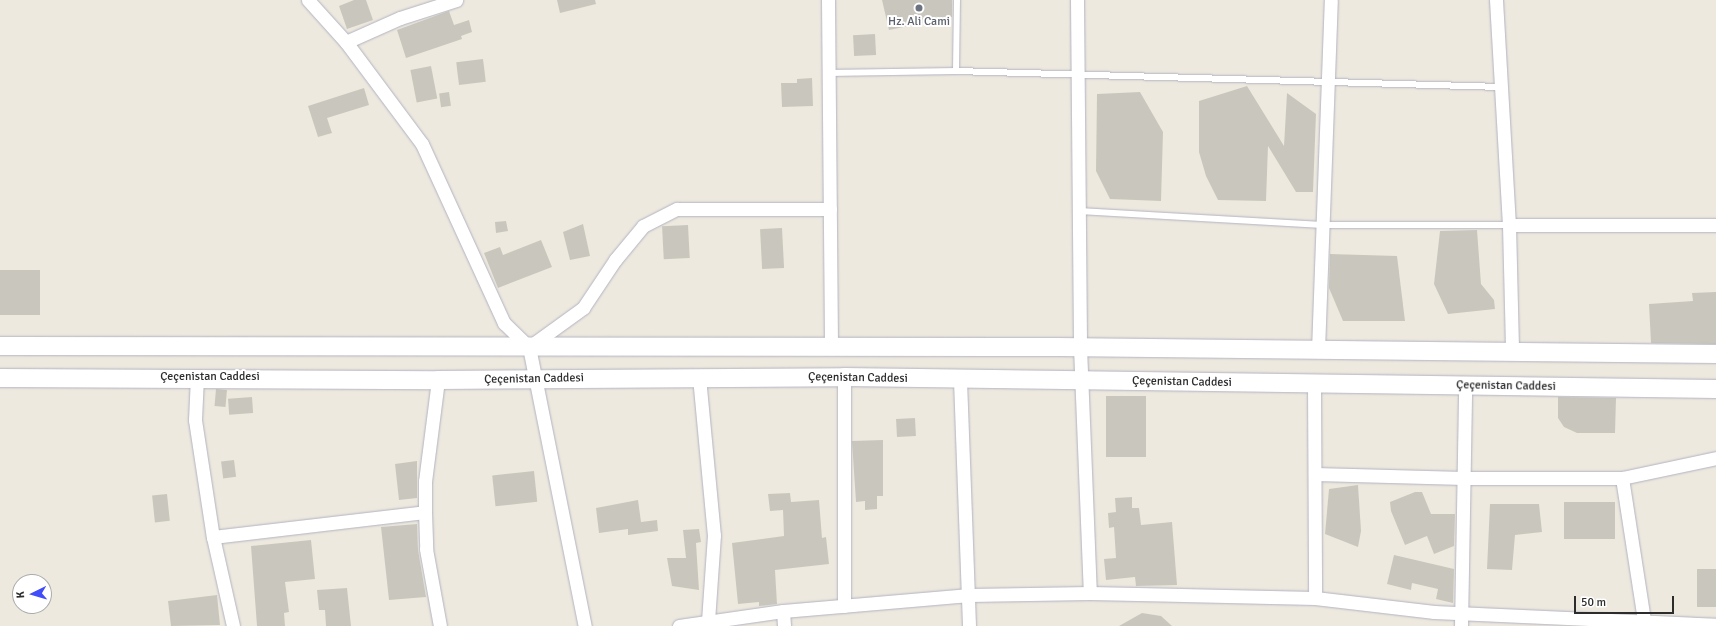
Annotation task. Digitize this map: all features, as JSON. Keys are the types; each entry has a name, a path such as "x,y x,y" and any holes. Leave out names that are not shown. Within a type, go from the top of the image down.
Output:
{"main road":[{"path":"0,346 1080,347 1716,354"},
{"name":"Çeçenistan Caddesi","path":"0,378 198,377 438,380 536,378 844,377 960,380 1716,389"}],"street":[{"path":"308,0 346,42 422,144 504,323 529,347 585,626"},
{"path":"346,42 400,18 456,0"},
{"path":"828,0 831,346"},
{"path":"1077,0 1080,347 1090,593"},
{"path":"1318,350 1331,0"},
{"path":"1496,0 1509,225 1512,352"},
{"path":"529,347 583,308 615,260 643,226 677,209 830,209"},
{"path":"1509,225 1716,225"},
{"path":"198,377 195,420 214,537 233,626"},
{"path":"699,377 714,535 708,620"},
{"path":"844,377 844,606"},
{"path":"438,380 425,481 425,512 426,549 440,626"},
{"path":"960,380 969,626"},
{"path":"1314,384 1315,598"},
{"path":"1461,626 1465,386"},
{"path":"1315,474 1464,478 1622,478 1716,458"},
{"path":"1622,478 1645,624"},
{"path":"214,537 425,512"},
{"path":"679,626 708,620 969,595 1090,593 1315,598 1434,612 1462,612 1568,622 1716,625"},
{"path":"783,612 784,626"}],"lane":[{"path":"956,71 957,0"},
{"path":"828,73 956,71 1328,84 1500,87"},
{"path":"1079,211 1323,225 1509,225"}],"building":[{"path":"354,0 366,0 373,20 347,29 339,6"},
{"path":"557,0 595,0 596,4 560,13"},
{"name":"Hz. Ali Cami","path":"882,0 952,0 952,17 889,30"},
{"path":"449,11 454,25 469,20 472,32 461,36 462,39 406,58 397,30"},
{"path":"875,34 876,55 854,56 853,35"},
{"path":"483,59 486,82 459,85 456,62"},
{"path":"431,66 437,98 417,102 410,70"},
{"path":"812,78 813,106 782,107 781,83 797,83 797,79"},
{"path":"1247,86 1284,146 1287,93 1316,114 1313,192 1296,192 1268,146 1266,201 1218,200 1206,176 1199,152 1199,101"},
{"path":"364,88 369,105 327,118 332,133 318,137 308,106"},
{"path":"449,92 451,106 441,107 439,93"},
{"path":"1140,92 1163,132 1161,201 1110,199 1096,171 1097,94"},
{"path":"506,221 508,231 496,233 495,222"},
{"path":"583,224 590,256 570,260 563,232"},
{"path":"688,225 690,258 664,259 662,226"},
{"path":"782,228 784,268 762,269 760,229"},
{"path":"1477,230 1481,284 1494,300 1495,309 1448,314 1434,284 1440,231"},
{"path":"541,240 552,267 498,288 484,253 500,247 503,255"},
{"path":"1330,254 1397,256 1405,321 1343,321 1329,288"},
{"path":"0,270 40,270 40,315 0,315"},
{"path":"1716,292 1716,344 1651,343 1649,304 1693,301 1692,293"},
{"path":"216,389 227,390 225,407 215,406"},
{"path":"1106,396 1146,396 1146,457 1106,457"},
{"path":"252,397 253,413 229,415 228,399"},
{"path":"1558,397 1616,398 1615,433 1577,433 1564,427 1558,418"},
{"path":"915,418 916,436 897,437 896,419"},
{"path":"883,440 883,496 877,496 877,509 865,510 865,501 856,502 852,441"},
{"path":"234,460 236,477 223,478 221,462"},
{"path":"417,461 417,498 399,500 395,464"},
{"path":"534,471 537,502 495,506 492,475"},
{"path":"1358,485 1361,531 1358,547 1325,534 1329,489"},
{"path":"1415,492 1422,492 1431,514 1455,514 1454,546 1434,554 1427,536 1405,545 1391,511 1390,502"},
{"path":"790,493 791,502 819,500 822,538 826,537 829,564 775,570 777,604 759,606 759,602 738,604 732,543 784,536 783,510 770,511 768,494"},
{"path":"167,494 170,521 155,522 152,496"},
{"path":"1132,497 1132,508 1139,508 1141,525 1172,522 1177,585 1136,586 1135,577 1106,580 1104,559 1116,558 1114,527 1109,528 1108,513 1116,512 1115,498"},
{"path":"638,500 641,522 657,520 658,531 628,535 628,529 599,533 596,508"},
{"path":"1564,502 1615,502 1615,539 1564,539"},
{"path":"1490,504 1539,504 1542,532 1515,535 1512,570 1487,569"},
{"path":"417,524 418,550 426,597 389,600 381,527"},
{"path":"699,529 701,542 696,543 699,590 672,586 667,558 686,558 683,530"},
{"path":"311,540 315,579 285,582 289,612 284,613 285,626 257,626 251,546"},
{"path":"1394,555 1454,569 1453,603 1436,599 1438,589 1412,583 1411,590 1387,584"},
{"path":"1697,569 1716,569 1716,607 1697,607"},
{"path":"347,588 351,626 326,626 325,610 319,610 317,590"},
{"path":"217,595 220,625 171,626 168,601"},
{"path":"1142,613 1161,616 1172,626 1119,626"}],"place":[{"name":"Hz. Ali Cami","path":"919,8"}]}
